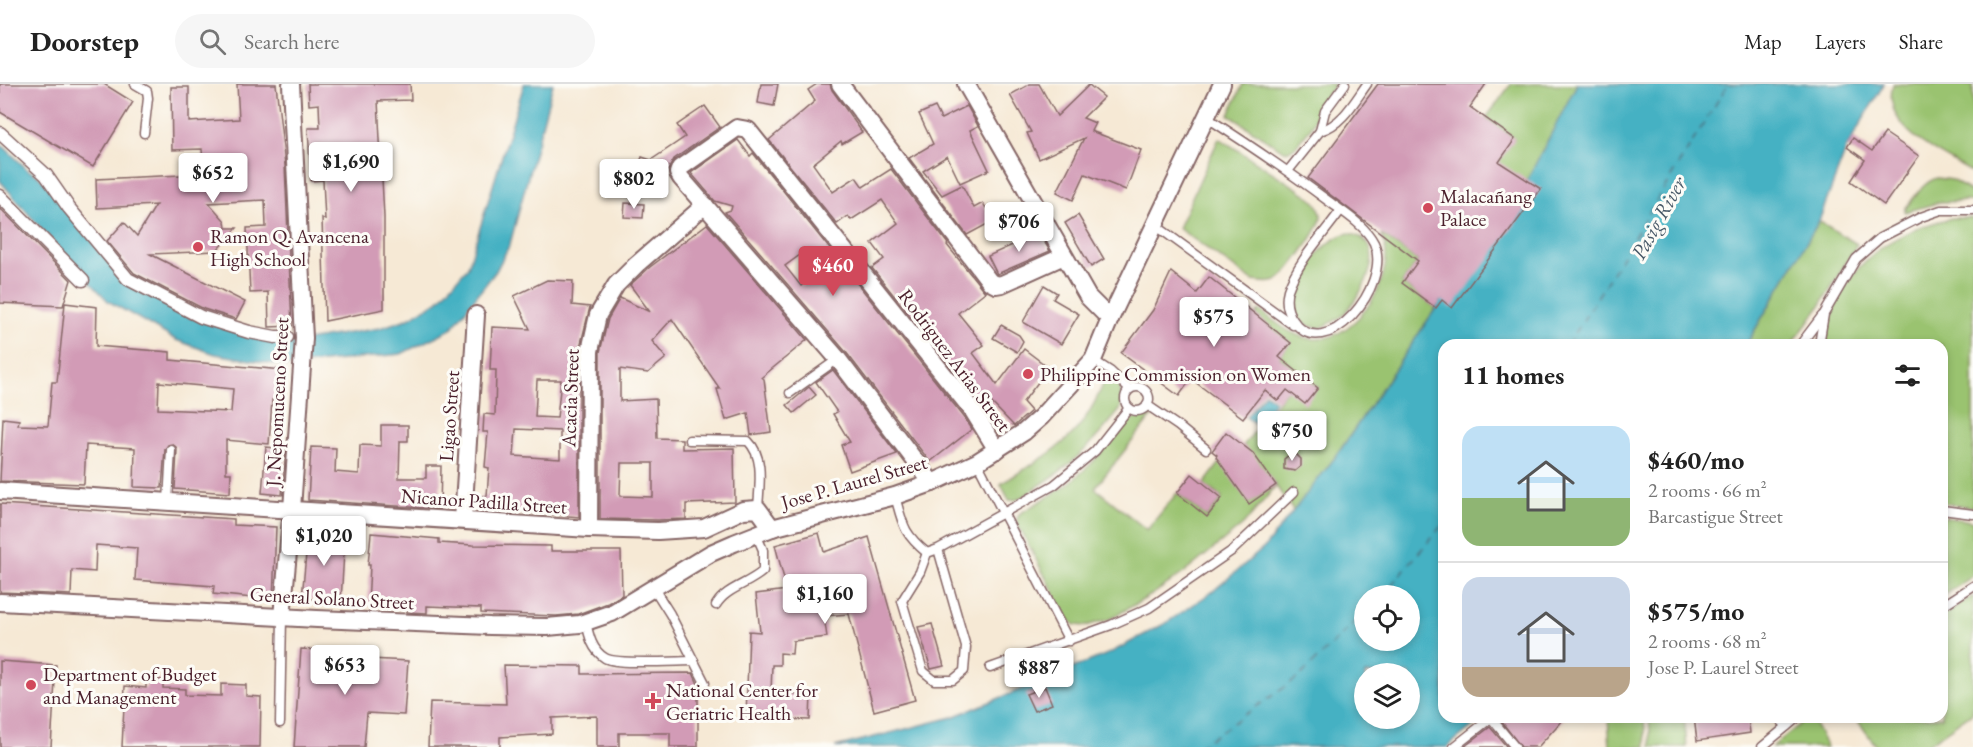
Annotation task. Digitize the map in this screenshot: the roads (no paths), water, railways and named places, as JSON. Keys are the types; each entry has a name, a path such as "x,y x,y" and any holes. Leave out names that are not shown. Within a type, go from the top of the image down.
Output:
{"street":[{"name":"J. Nepomuceno Street","path":"282,617 303,369 296,337 291,84"},
{"path":"840,84 990,282 996,285 1002,284 1064,256"},
{"path":"966,84 1088,297 1110,319"},
{"name":"Jose P. Laurel Street","path":"653,587 711,553 764,531 895,496 932,483 997,450 1024,432 1041,417 1093,360 1110,319 1222,84"},
{"name":"Rodriguez Arias Street","path":"705,206 678,173 680,168 737,128 748,130 973,411 997,450"},
{"path":"0,133 46,175 69,208 128,279 201,317 249,332 275,337 296,337"},
{"path":"0,196 83,280"},
{"path":"705,206 838,359 932,483"},
{"name":"Acacia Street","path":"589,529 590,351 598,315 616,285 705,206"},
{"name":"Ligao Street","path":"463,520 476,315"},
{"name":"Nicanor Padilla Street","path":"0,491 589,529 658,531 704,528 712,522 742,510 758,509"},
{"path":"758,509 764,531"},
{"name":"General Solano Street","path":"0,602 282,617 547,627 586,622 612,613 653,587"}],"lane":[{"path":"135,84 147,92 144,133"},
{"path":"1288,171 1320,130 1324,111 1345,84"},
{"path":"1320,130 1331,128 1340,120 1367,84"},
{"path":"1155,225 1308,334 1324,334 1341,325 1363,302 1374,282 1377,263 1375,244 1364,230 1288,171 1206,117"},
{"path":"1300,330 1287,309 1287,292 1294,275 1341,210"},
{"path":"1805,339 1824,314 1856,259 1880,238 1900,226 1931,213 1941,210 1973,210"},
{"path":"1820,339 1824,314"},
{"path":"790,393 838,359"},
{"path":"1093,360 1110,371 1129,389"},
{"path":"1137,387 1145,390 1149,397 1147,405 1137,411 1129,408 1125,396 1129,389 1137,387"},
{"path":"1147,405 1206,449"},
{"path":"938,549 966,647 964,671 953,680 934,680 923,670 902,601 920,572 927,553 1054,486 1095,451 1129,408"},
{"path":"689,440 748,441 755,449 760,466 758,509"},
{"path":"168,501 171,450"},
{"path":"977,462 1069,641"},
{"path":"990,668 1069,641 1149,608 1233,550 1294,492"},
{"path":"895,496 903,525 911,539 927,553"},
{"path":"1948,511 1973,514"},
{"path":"717,605 720,598 754,579 763,571 764,531"},
{"path":"1948,602 1973,586"},
{"path":"653,587 670,614 705,683"},
{"name":"J. Nepomuceno Street","path":"280,723 282,617"},
{"path":"586,622 594,647 606,659 694,661"},
{"path":"1454,747 1485,723"},
{"path":"1495,723 1515,747"},
{"path":"1784,723 1787,726"},
{"path":"1762,747 1790,723"}],"water":[{"path":"524,84 553,84 510,244 496,271 451,329 401,354 285,366 215,354 176,340 108,301 56,246 0,181 0,143 28,170 39,176 126,282 189,317 288,343 380,328 407,319 438,301 468,267"},
{"name":"Pasig River","path":"1577,84 1884,84 1847,147 1819,221 1750,339 1438,339 1438,723 1477,723 1447,747 835,747 953,717 1110,653 1166,623 1212,592 1265,547 1337,455 1436,308 1521,192"},
{"path":"1265,393 1275,401 1257,425 1246,417"}],"place":[{"name":"Malacañang Palace","path":"1428,208"},
{"name":"Ramon Q. Avancena High School","path":"198,247"},
{"name":"Philippine Commission on Women","path":"1028,374"},
{"name":"Department of Budget and Management","path":"31,685"},
{"name":"National Center for Geriatric Health","path":"653,701"}]}
